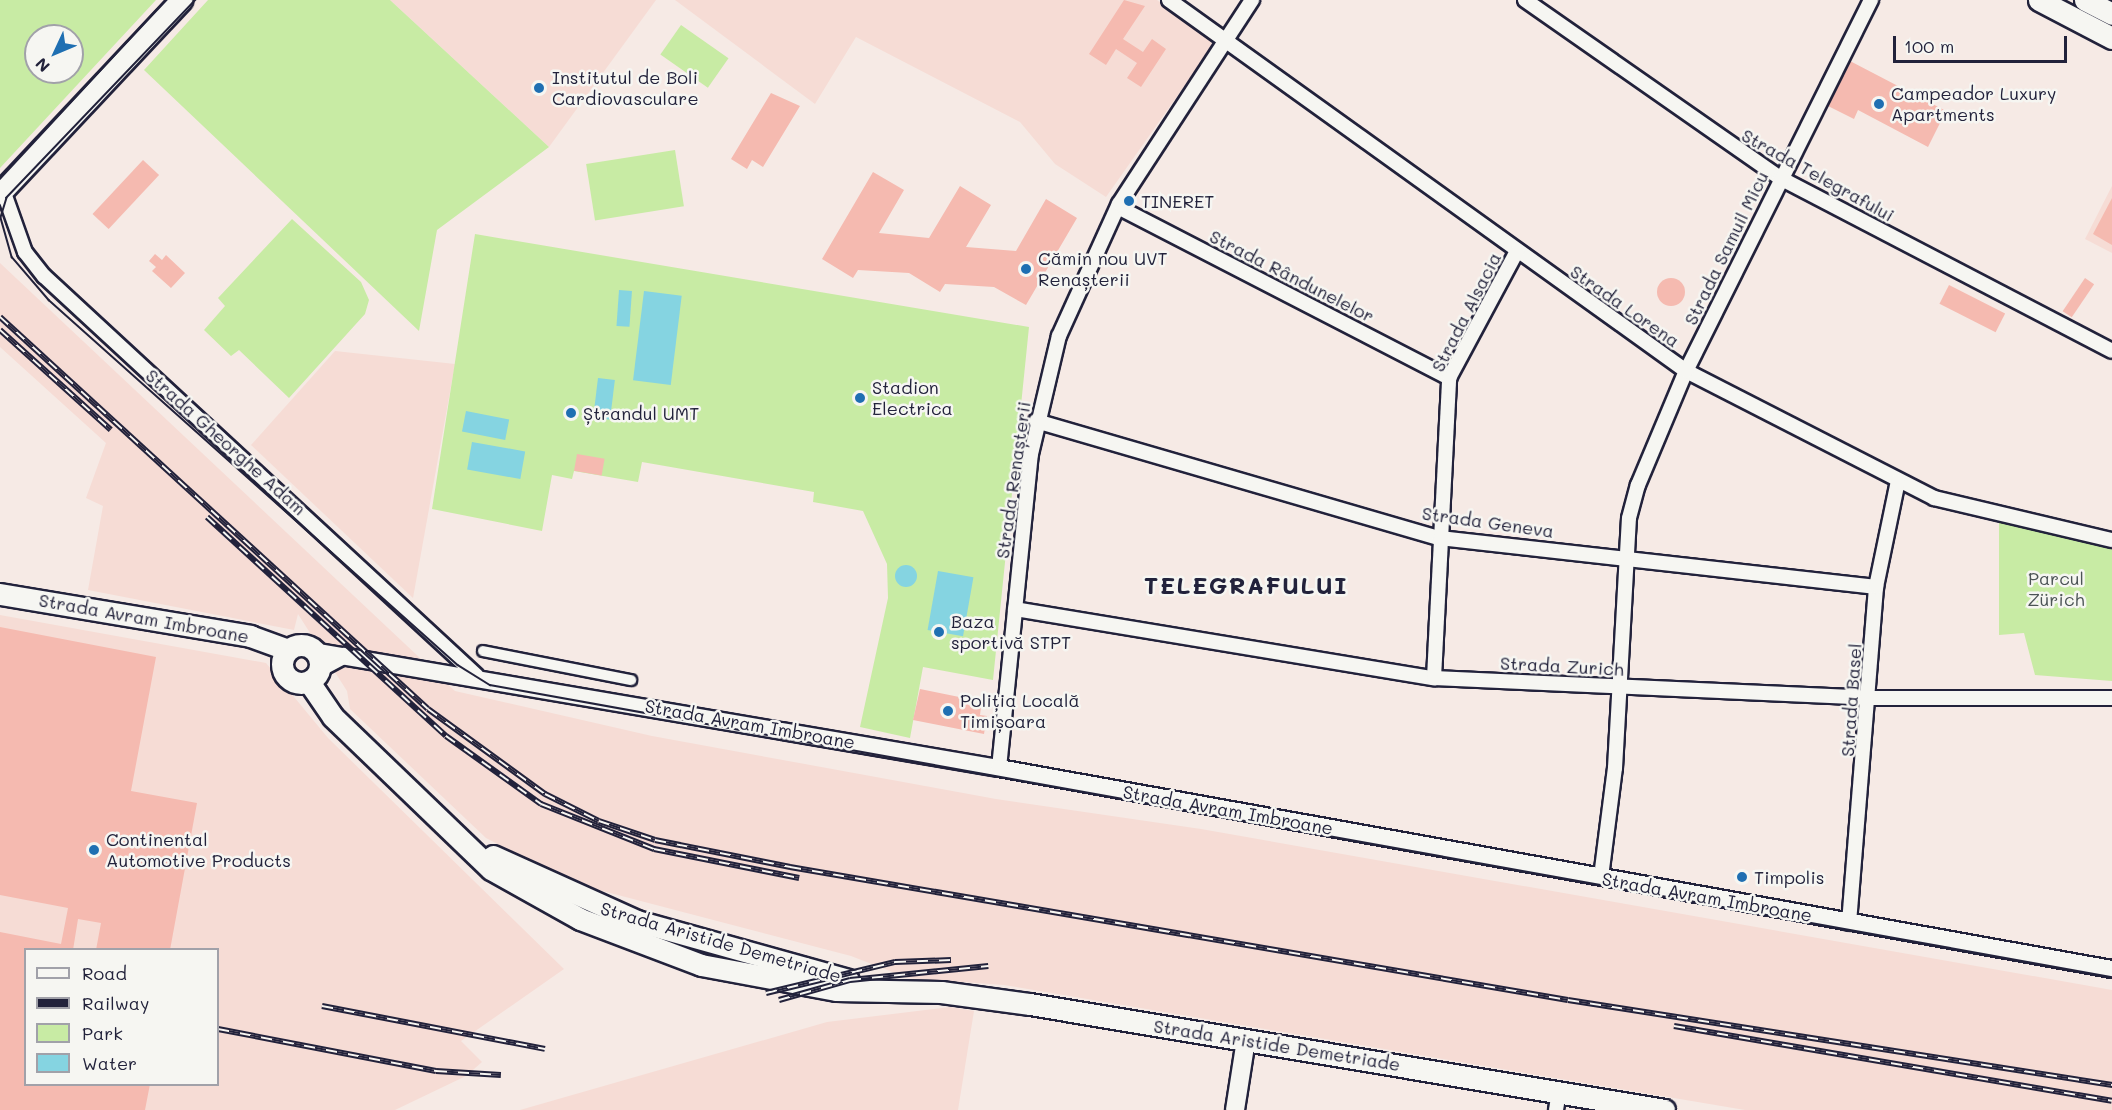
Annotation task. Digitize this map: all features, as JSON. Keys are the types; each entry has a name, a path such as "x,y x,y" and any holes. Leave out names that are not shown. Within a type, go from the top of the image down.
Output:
{"main road":[{"name":"Strada Gheorghe Adam","path":"2,192 181,0"},
{"path":"2039,0 2112,38"},
{"path":"2085,0 2112,14"},
{"name":"Strada Avram Imbroane","path":"0,594 250,636 286,649 297,644 314,667"},
{"path":"286,649 282,661 287,675 314,667"},
{"name":"Strada Aristide Demetriade","path":"314,667 333,717 459,838 637,921 889,990 976,996 1246,1040 1558,1101 1664,1110"},
{"path":"1235,1110 1246,1040"}],"street":[{"name":"Strada Lorena","path":"1169,0 1686,370 1934,498 2112,540"},
{"name":"Strada Renașterii","path":"999,768 1036,421 1077,287 1118,207 1252,0"},
{"name":"Strada Telegrafului","path":"1525,0 1780,178 2112,351"},
{"name":"Strada Samuil Micu","path":"1601,877 1621,688 1626,557 1638,485 1686,370 1871,0"},
{"name":"Strada Gheorghe Adam","path":"2,192 25,252 44,276 477,676"},
{"name":"Strada Rândunelelor","path":"1118,207 1449,378"},
{"name":"Strada Alsacia","path":"1434,678 1449,378 1517,251"},
{"name":"Strada Geneva","path":"1036,421 1440,538 1626,557 1876,587"},
{"name":"Strada Basel","path":"1849,923 1869,698 1876,587 1898,481"},
{"name":"Strada Zurich","path":"1015,609 1434,678 1869,698 2112,698"},
{"path":"483,651 631,680"},
{"name":"Strada Avram Imbroane","path":"314,667 344,656 477,676 2112,969"}],"shaded area":[{"name":"Institutul de Boli Cardiovasculare","path":"390,0 656,0 549,147"},
{"path":"675,0 1157,0 1216,41 1106,197 1055,164 1020,122 856,37 815,104"},
{"path":"2112,186 2112,253 2085,239"},
{"path":"0,263 455,691 652,736 996,799 1201,829 2112,990 2112,1110 1745,1110 1004,985 908,978 851,956 572,883 486,838 350,709 347,691 298,614 294,630 88,590 103,506 86,498 106,443 0,347"},
{"path":"335,351 455,364 413,598 251,445"},
{"path":"0,615 266,663 328,738 564,969 461,1041 482,1062 466,1076 395,1110 0,1110"},
{"path":"950,1007 974,1011 958,1110 520,1110 827,1022"}],"green space":[{"path":"0,0 156,0 84,78 84,24 24,24 24,84 78,84 0,168"},
{"path":"208,0 390,0 549,147 437,230 419,331 144,70"},
{"path":"681,25 729,58 708,88 660,54"},
{"path":"675,150 684,206 595,220 586,164"},
{"path":"292,219 361,282 369,300 365,314 289,398 239,350 231,356 204,330 225,306 218,298"},
{"path":"475,234 1029,327 993,680 923,667 910,738 860,727 888,598 887,564 863,511 813,502 814,492 642,462 638,482 574,471 572,479 552,475 542,531 432,509"},
{"name":"Parcul Zürich","path":"1999,521 2112,546 2112,681 2035,675 2024,633 1999,635"}],"water":[{"path":"619,290 632,291 629,327 616,326"},
{"path":"644,291 682,296 671,385 633,380"},
{"path":"598,378 615,380 610,420 593,418"},
{"path":"466,411 509,419 505,440 462,432"},
{"path":"472,442 525,451 520,479 467,470"},
{"path":"906,565 914,568 917,576 914,584 906,587 898,584 895,576 898,568"},
{"path":"938,571 973,577 963,636 928,630"}],"building":[{"path":"1124,0 1145,6 1123,39 1143,52 1152,39 1166,49 1141,87 1127,78 1137,63 1116,49 1106,65 1089,54"},
{"name":"Campeador Luxury Apartments","path":"1850,61 1946,111 1928,147 1858,110 1854,119 1828,106"},
{"path":"771,93 800,106 763,167 752,160 747,169 731,159"},
{"path":"143,160 159,175 109,229 93,214"},
{"path":"873,172 904,190 879,233 929,238 960,186 991,205 966,247 1016,251 1046,199 1077,218 1026,305 994,287 945,284 940,292 909,273 858,270 853,278 822,259"},
{"path":"2112,198 2112,245 2093,234"},
{"path":"155,254 162,260 166,255 185,273 171,288 152,271 156,267 149,261"},
{"path":"1671,278 1681,282 1685,292 1681,302 1671,306 1661,302 1657,292 1661,282"},
{"path":"2085,278 2094,284 2072,317 2063,311"},
{"path":"1949,285 2005,314 1996,332 1939,304"},
{"path":"577,454 605,459 602,476 574,471"},
{"name":"Continental Automotive Products","path":"0,627 156,657 131,791 197,803 170,948 96,948 101,923 78,919 73,948 24,948 24,1086 150,1086 145,1110 0,1110 0,932 61,944 68,908 0,895"},
{"name":"Poliția Locală Timișoara","path":"920,689 969,699 968,705 981,707 980,715 987,716 984,734 913,720"}],"tram line":[{"path":"0,179 166,0"},
{"path":"196,0 7,198 1,218 12,257 49,300 458,665 490,685 2112,977"}],"railway":[{"path":"0,317 428,709 545,794 599,821 655,840 790,867 1568,1000 2112,1085"},
{"path":"0,330 111,430"},
{"path":"207,517 446,736 541,804 654,849 799,878"},
{"path":"766,993 895,962 951,960"},
{"path":"779,1000 850,980 988,966"},
{"path":"322,1006 545,1049"},
{"path":"1674,1026 2112,1101"},
{"path":"219,1029 436,1071 501,1075"}],"place":[{"name":"Institutul de Boli Cardiovasculare","path":"539,88"},
{"name":"Campeador Luxury Apartments","path":"1879,104"},
{"name":"TINERET","path":"1129,201"},
{"name":"Cămin nou UVT Renașterii","path":"1026,269"},
{"name":"Stadion Electrica","path":"860,398"},
{"name":"Ștrandul UMT","path":"571,413"},
{"name":"Baza sportivă STPT","path":"939,632"},
{"name":"Poliția Locală Timișoara","path":"948,711"},
{"name":"Continental Automotive Products","path":"94,850"},
{"name":"Timpolis","path":"1742,877"}],"district":[{"name":"TELEGRAFULUI","path":"1246,585"}]}
